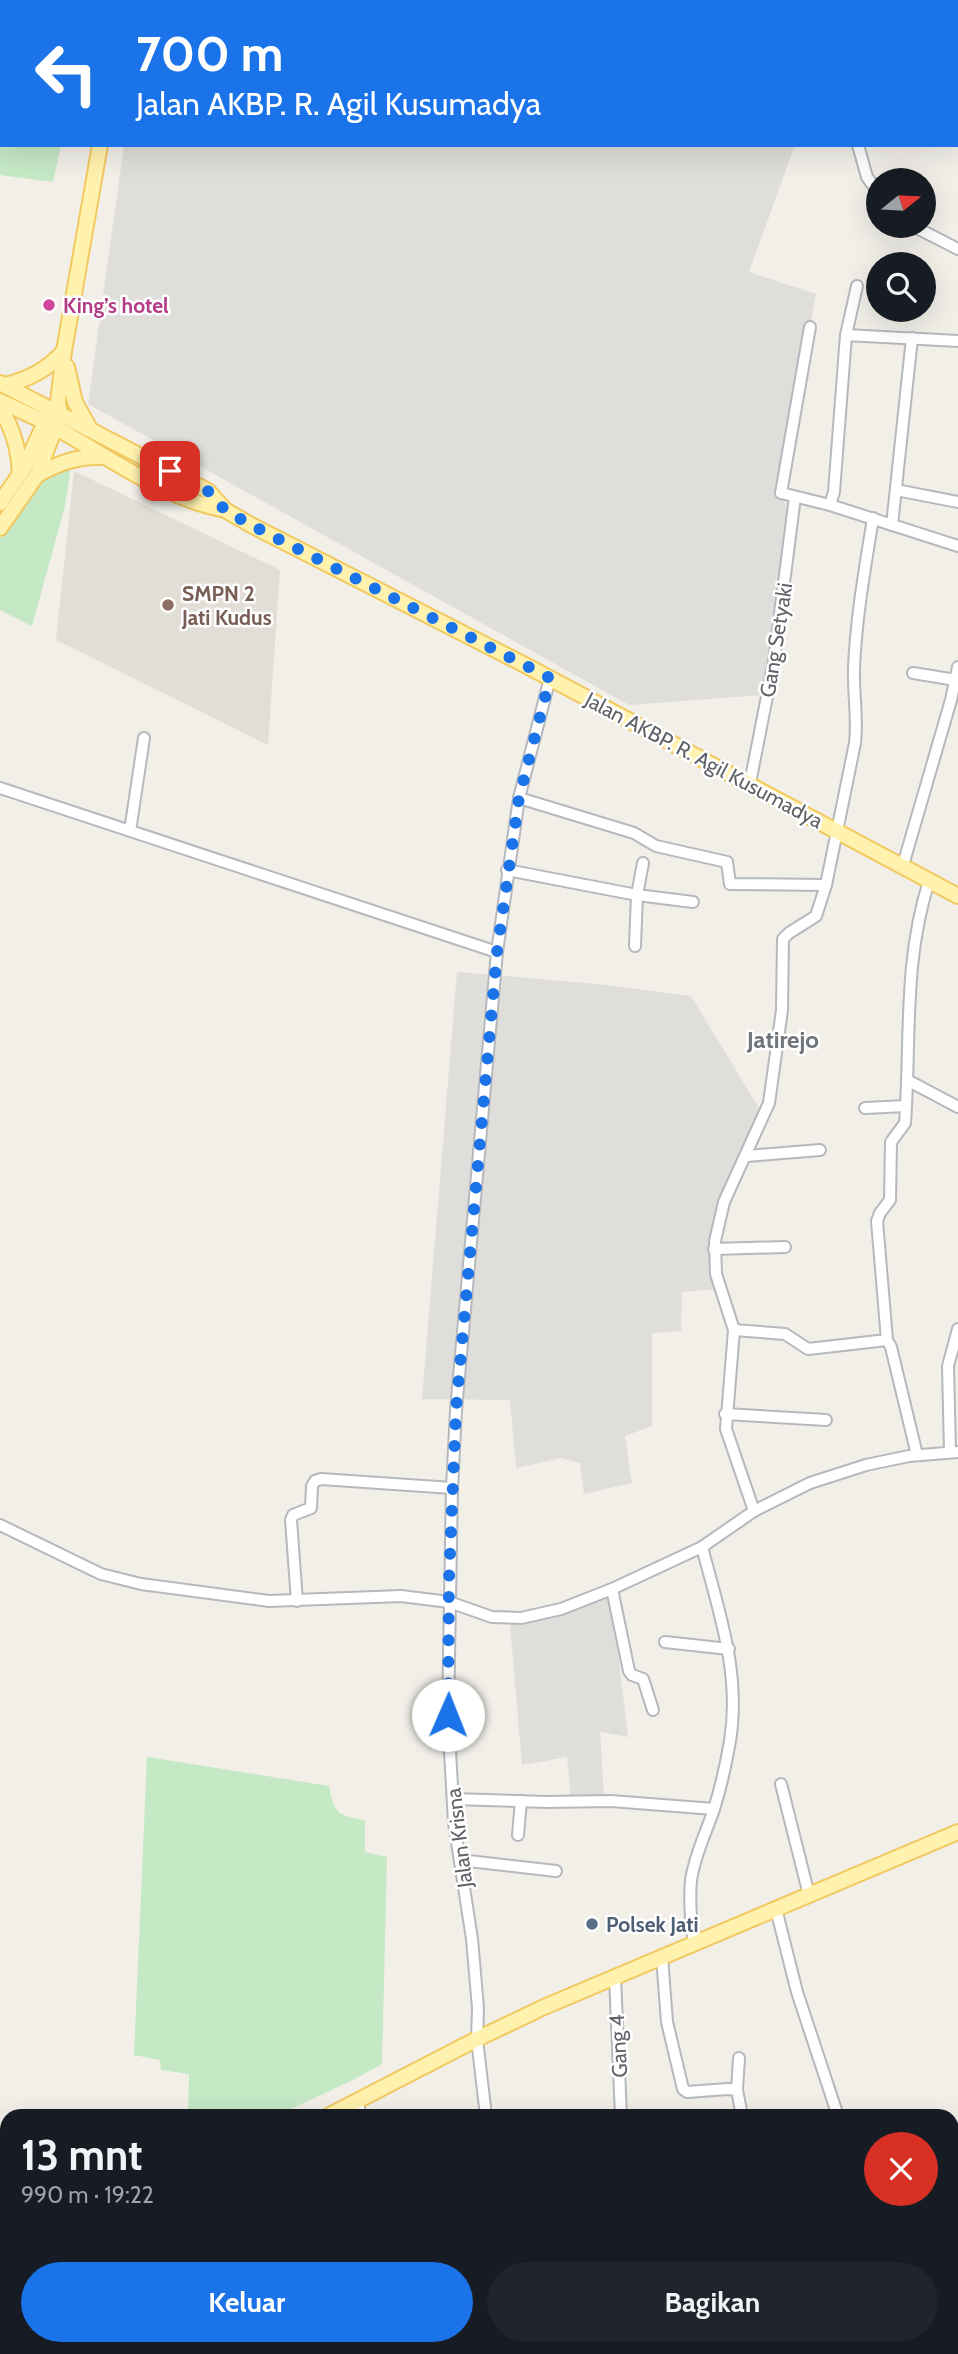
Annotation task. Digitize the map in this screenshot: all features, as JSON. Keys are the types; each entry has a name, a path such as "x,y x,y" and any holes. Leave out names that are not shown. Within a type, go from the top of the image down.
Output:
{"main road":[{"path":"0,528 37,475 54,416 100,147"},
{"path":"2,384 37,374 64,351"},
{"path":"64,351 72,393 92,430"},
{"name":"Jalan AKBP. R. Agil Kusumadya","path":"2,384 54,416 106,458 195,503 225,510 750,783 958,896"},
{"name":"Jalan AKBP. R. Agil Kusumadya","path":"0,401 92,430 208,491 225,510"},
{"path":"0,408 8,420 15,440 20,474"},
{"path":"0,503 54,416"},
{"path":"37,475 73,459 106,458"},
{"path":"359,2108 477,2039 615,1977 958,1832"}],"street":[{"path":"859,147 866,173"},
{"path":"936,238 958,249"},
{"path":"830,505 834,492 846,335 857,286"},
{"path":"810,327 781,493 830,505 958,546"},
{"path":"846,335 958,341"},
{"path":"892,525 912,338"},
{"path":"896,490 958,502"},
{"name":"Gang Setyaki","path":"750,783 774,661 795,497"},
{"path":"754,1511 728,1439 726,1414 734,1330 717,1282 715,1249 719,1215 765,1117 772,1090 782,1010 783,939 816,916 838,831 855,743 857,725 854,666 873,518"},
{"path":"902,865 958,667"},
{"path":"912,673 956,680"},
{"name":"Jalan Krisna","path":"485,2109 477,2039 478,2008 472,1939 453,1798 448,1715 452,1488 456,1410 497,952 519,798 550,678"},
{"path":"130,831 144,738"},
{"path":"0,788 497,952"},
{"path":"519,798 634,833 656,846 727,862 730,884 826,885"},
{"path":"635,946 637,895 643,863"},
{"path":"507,870 637,895 693,902"},
{"path":"917,1455 891,1346 887,1340 877,1221 890,1200 890,1149 894,1136 905,1123 913,948 918,915 929,881"},
{"path":"907,1080 958,1107"},
{"path":"865,1108 906,1106"},
{"path":"747,1156 820,1150"},
{"path":"715,1249 785,1247"},
{"path":"0,1526 101,1574 123,1580 256,1600 297,1601 390,1595 449,1602 492,1617 521,1618 553,1611 612,1589 702,1548 754,1511 825,1477 866,1465 917,1455 954,1452 953,1365 958,1329"},
{"path":"734,1330 785,1334 807,1349 887,1340"},
{"path":"726,1414 827,1420"},
{"path":"297,1601 290,1520 293,1515 311,1508 312,1486 315,1481 321,1479 452,1488"},
{"path":"695,1944 691,1919 691,1882 698,1850 714,1809 730,1740 734,1699 729,1649 702,1548"},
{"path":"612,1589 620,1616 629,1671 643,1679 653,1710"},
{"path":"666,1642 729,1649"},
{"path":"781,1784 809,1895"},
{"path":"453,1798 611,1801 714,1809"},
{"path":"518,1835 521,1801"},
{"path":"460,1860 556,1871"},
{"path":"776,1909 797,1992 836,2109"},
{"path":"662,1957 667,2022 683,2089 687,2092 737,2090"},
{"name":"Gang 4","path":"615,1977 621,2109"},
{"path":"739,2057 737,2090 740,2109"}],"shaded area":[{"path":"124,147 794,147 749,272 816,294 778,492 798,524 763,695 629,705 88,404"},
{"name":"SMPN 2 Jati Kudus","path":"74,471 280,570 268,745 56,640"},
{"path":"457,972 598,984 691,996 763,1115 717,1214 719,1289 682,1292 681,1331 652,1333 652,1426 625,1436 632,1483 584,1494 580,1463 561,1458 516,1468 510,1400 422,1399"},
{"path":"608,1595 628,1737 600,1732 604,1795 571,1797 567,1757 522,1765 510,1624 533,1622"}],"green space":[{"path":"0,147 61,147 53,182 0,175"},
{"path":"71,466 65,506 32,626 0,610 0,539 37,483 55,468"},
{"path":"147,1757 329,1786 338,1812 365,1820 365,1852 387,1857 382,2064 291,2109 188,2109 189,2074 161,2070 160,2060 134,2055"}],"place":[{"name":"King’s hotel","path":"49,305"},
{"name":"SMPN 2 Jati Kudus","path":"168,605"},
{"name":"Polsek Jati","path":"592,1924"}],"district":[{"name":"Jatirejo","path":"783,1039"}],"route":[{"path":"170,471 208,491 225,510 251,525 550,678 519,798 497,952 456,1410 449,1579 448,1715"}]}
